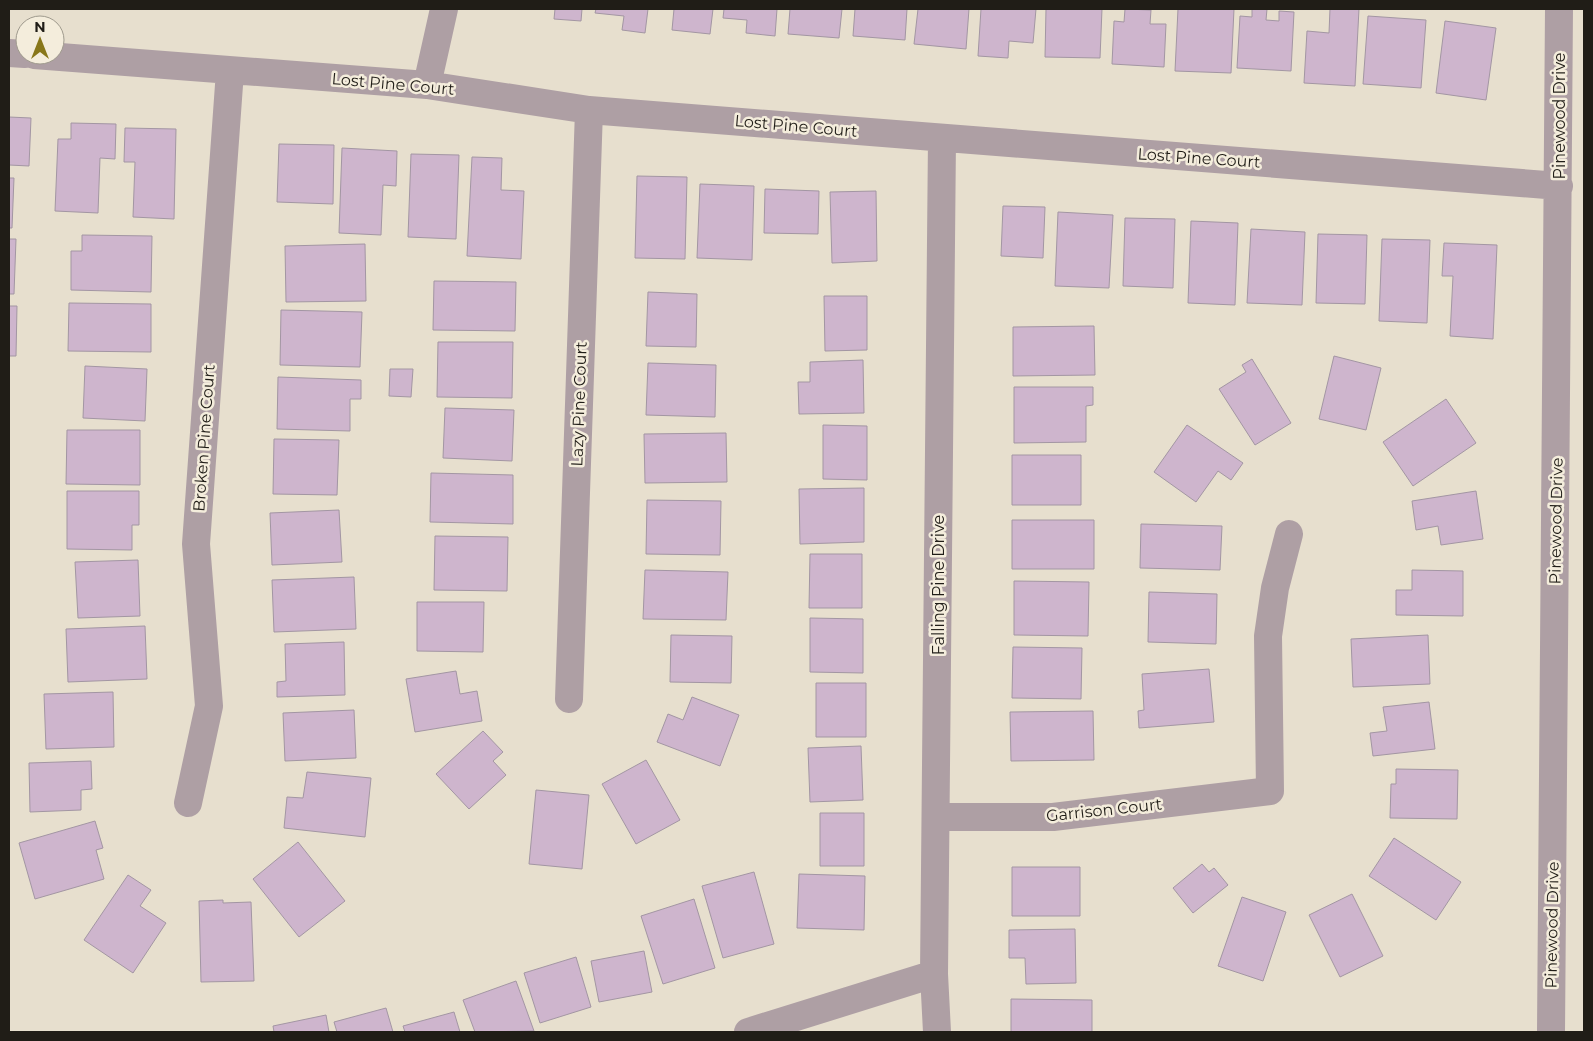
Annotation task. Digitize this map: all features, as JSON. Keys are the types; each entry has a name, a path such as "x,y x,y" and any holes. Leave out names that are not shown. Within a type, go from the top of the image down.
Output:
{"street":[{"path":"427,85 444,9"},
{"name":"Pinewood Drive","path":"1551,1032 1559,9"},
{"name":"Lost Pine Court","path":"65,58 427,85 589,110 1558,186"},
{"name":"Broken Pine Court","path":"188,803 209,706 196,544 230,71"},
{"name":"Lazy Pine Court","path":"570,699 589,110"},
{"name":"Falling Pine Drive","path":"937,1032 934,974 942,138"},
{"name":"Garrison Court","path":"937,817 1053,817 1270,791 1268,636 1274,588 1289,534"},
{"path":"748,1032 934,974"}],"building":[{"path":"555,9 582,9 581,21 554,19"},
{"path":"596,9 648,9 645,33 622,30 624,16 595,13"},
{"path":"674,9 713,9 710,34 672,30"},
{"path":"724,9 777,9 775,36 746,33 747,20 723,18"},
{"path":"790,9 842,9 839,38 788,34"},
{"path":"855,9 907,9 905,40 853,36"},
{"path":"918,9 969,9 966,49 914,44"},
{"path":"981,9 1036,9 1033,43 1009,41 1008,58 978,56"},
{"path":"1046,9 1102,9 1100,58 1045,57"},
{"path":"1125,9 1151,10 1150,24 1166,24 1164,67 1112,64 1114,21 1124,22"},
{"path":"1178,9 1234,9 1231,73 1175,71"},
{"path":"1252,9 1267,9 1266,20 1279,21 1279,11 1294,12 1291,71 1237,68 1240,16 1252,17"},
{"path":"1330,9 1359,9 1355,86 1304,83 1307,31 1329,33"},
{"path":"1368,16 1426,20 1421,88 1363,84"},
{"path":"1445,21 1496,28 1486,100 1436,93"},
{"path":"9,117 31,118 29,166 9,165"},
{"path":"71,123 116,124 115,159 100,158 98,213 55,211 58,139 71,139"},
{"path":"125,128 176,129 174,219 133,217 135,162 124,162"},
{"path":"279,144 334,145 333,204 277,202"},
{"path":"342,148 397,151 396,186 383,185 381,235 339,233"},
{"path":"411,154 459,155 456,239 408,237"},
{"path":"472,157 502,158 501,190 524,191 521,259 467,256"},
{"path":"637,176 687,177 685,259 635,258"},
{"path":"9,178 14,178 12,228 9,228"},
{"path":"700,184 754,186 752,260 697,258"},
{"path":"765,189 819,191 818,234 764,233"},
{"path":"876,191 877,261 832,263 830,192"},
{"path":"1003,206 1045,207 1043,258 1001,256"},
{"path":"1058,212 1113,215 1109,288 1055,286"},
{"path":"1125,218 1175,219 1173,288 1123,286"},
{"path":"1191,221 1238,223 1235,305 1188,303"},
{"path":"1251,229 1305,232 1302,305 1247,303"},
{"path":"1318,234 1367,235 1365,304 1316,303"},
{"path":"82,235 152,236 151,292 71,290 71,251 82,251"},
{"path":"9,239 16,239 14,294 9,294"},
{"path":"1382,239 1430,240 1427,323 1379,321"},
{"path":"1444,243 1497,245 1493,339 1450,336 1453,276 1442,276"},
{"path":"365,244 366,301 286,302 285,246"},
{"path":"434,281 516,282 515,331 433,330"},
{"path":"648,292 697,294 696,347 646,346"},
{"path":"824,296 867,296 867,350 825,351"},
{"path":"69,303 151,304 151,352 68,351"},
{"path":"9,306 17,306 16,356 9,356"},
{"path":"281,310 362,312 360,367 280,365"},
{"path":"1094,326 1095,375 1013,376 1013,327"},
{"path":"438,342 513,342 512,398 437,397"},
{"path":"1334,356 1381,368 1366,430 1319,419"},
{"path":"1252,359 1291,423 1255,445 1219,389 1246,372 1242,365"},
{"path":"863,360 864,413 799,414 798,382 810,382 810,362"},
{"path":"648,363 716,365 715,417 646,415"},
{"path":"85,366 147,369 145,421 83,418"},
{"path":"390,369 413,369 411,397 389,396"},
{"path":"278,377 361,380 361,399 350,399 350,431 277,429"},
{"path":"1014,387 1093,387 1093,405 1086,406 1086,442 1014,443"},
{"path":"1446,399 1476,443 1413,486 1383,442"},
{"path":"445,408 514,410 512,461 443,458"},
{"path":"823,425 867,426 867,480 823,479"},
{"path":"1187,425 1243,463 1231,480 1218,471 1196,502 1154,472"},
{"path":"67,430 140,430 140,485 66,484"},
{"path":"726,433 727,482 645,483 644,434"},
{"path":"274,439 339,440 337,495 273,494"},
{"path":"1012,455 1081,455 1081,505 1012,505"},
{"path":"431,473 513,475 513,524 430,522"},
{"path":"864,488 864,542 800,544 799,489"},
{"path":"67,491 139,491 139,525 132,525 132,550 67,549"},
{"path":"1476,491 1483,539 1441,545 1438,526 1416,530 1412,501"},
{"path":"647,500 721,501 720,555 646,554"},
{"path":"339,510 342,562 272,565 270,513"},
{"path":"1012,520 1094,520 1094,569 1012,569"},
{"path":"1141,524 1222,526 1220,570 1140,568"},
{"path":"435,536 508,537 507,591 434,590"},
{"path":"810,554 862,554 862,608 809,608"},
{"path":"138,560 140,616 78,618 75,562"},
{"path":"645,570 728,572 726,620 643,619"},
{"path":"1412,570 1463,571 1463,616 1396,615 1396,590 1412,590"},
{"path":"354,577 356,629 274,632 272,580"},
{"path":"1014,581 1089,582 1088,636 1014,635"},
{"path":"1149,592 1217,594 1216,644 1148,642"},
{"path":"417,602 484,602 483,652 417,651"},
{"path":"810,618 863,619 863,673 810,672"},
{"path":"145,626 147,679 68,682 66,629"},
{"path":"671,635 732,636 731,683 670,682"},
{"path":"1428,635 1430,684 1353,687 1351,639"},
{"path":"344,642 345,695 277,697 277,682 286,681 285,644"},
{"path":"1013,647 1082,648 1081,699 1012,698"},
{"path":"1209,669 1214,722 1139,728 1138,711 1144,710 1142,674"},
{"path":"456,671 460,694 477,691 482,721 415,732 406,679"},
{"path":"816,683 866,683 866,737 816,737"},
{"path":"113,692 114,747 46,749 44,694"},
{"path":"692,697 739,715 720,766 657,742 668,714 683,720"},
{"path":"1429,702 1435,749 1373,756 1370,733 1387,731 1383,707"},
{"path":"354,710 356,758 285,761 283,713"},
{"path":"1093,711 1094,760 1011,761 1010,712"},
{"path":"483,731 503,752 493,761 506,775 469,809 436,774"},
{"path":"861,746 863,800 810,802 808,748"},
{"path":"646,760 680,820 636,844 602,784"},
{"path":"91,761 92,789 81,790 81,810 30,812 29,763"},
{"path":"1396,769 1458,770 1457,819 1390,818 1391,784 1396,784"},
{"path":"307,772 371,778 365,837 284,828 287,797 303,798"},
{"path":"536,790 589,795 582,869 529,864"},
{"path":"820,813 864,813 864,866 820,866"},
{"path":"95,821 103,848 96,850 104,879 35,899 19,843"},
{"path":"1394,838 1461,882 1436,920 1369,876"},
{"path":"298,842 345,901 299,937 253,879"},
{"path":"1202,864 1209,872 1214,868 1228,885 1193,913 1173,888"},
{"path":"1012,867 1080,867 1080,916 1012,916"},
{"path":"754,872 774,944 723,958 702,886"},
{"path":"799,874 865,876 864,930 797,928"},
{"path":"128,875 151,890 140,906 166,923 133,973 84,940"},
{"path":"1352,894 1383,956 1340,977 1309,915"},
{"path":"1242,897 1286,912 1263,981 1218,966"},
{"path":"694,899 715,968 663,984 641,916"},
{"path":"223,900 223,903 251,902 254,981 201,982 199,901"},
{"path":"1075,929 1076,983 1026,984 1025,958 1009,958 1009,930"},
{"path":"644,951 652,992 599,1002 591,961"},
{"path":"576,957 591,1007 540,1023 524,973"},
{"path":"516,981 534,1031 475,1032 463,1000"},
{"path":"1011,999 1092,1000 1092,1032 1011,1032"},
{"path":"386,1008 393,1032 337,1032 334,1022"},
{"path":"454,1012 460,1032 405,1032 403,1026"},
{"path":"326,1015 329,1032 274,1032 273,1026"}]}
